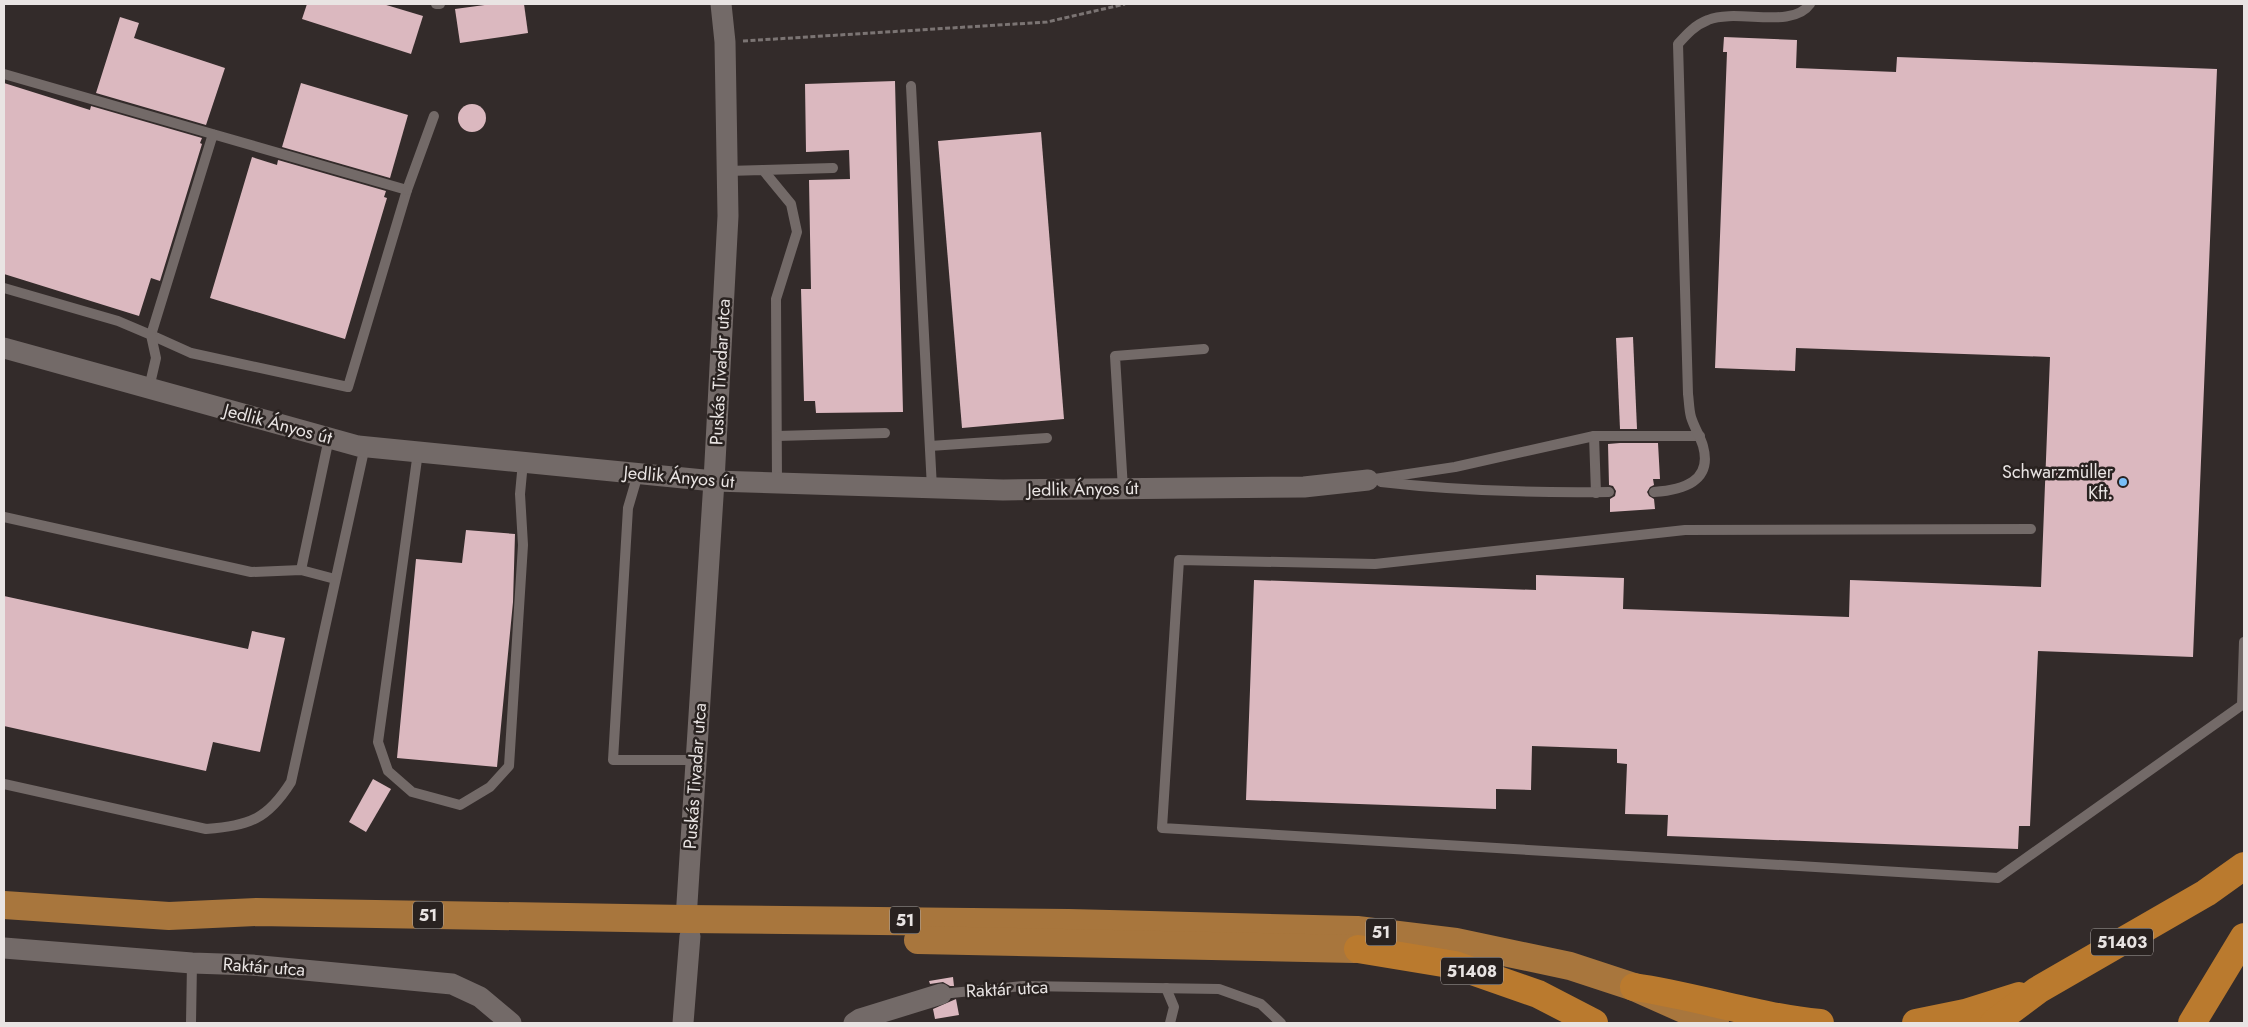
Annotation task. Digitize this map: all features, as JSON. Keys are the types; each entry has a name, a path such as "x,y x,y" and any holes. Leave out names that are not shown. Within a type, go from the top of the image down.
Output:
{"highway":[{"name":"51403","path":"1994,1023 2038,990 2206,893 2244,866"},
{"path":"2192,1023 2244,937"},
{"name":"51408","path":"1358,949 1455,965 1538,994 1594,1023"},
{"path":"1634,987 1674,993 1746,1012 1820,1023"},
{"path":"1916,1023 1965,1013 2038,990"}],"main road":[{"name":"51","path":"4,905 169,916 257,912 1448,953 1562,977 1604,990 1686,1023"},
{"name":"51","path":"688,928 1069,923 1357,930 1405,935 1513,953 1570,966 1634,987 1715,1023"}],"street":[{"name":"Puskás Tivadar utca","path":"683,1023 696,760 714,481 728,216 725,42 721,4"},
{"name":"Jedlik Ányos út","path":"4,348 329,438 365,446 638,474 714,481 1003,490 1304,486 1368,480"},
{"name":"Raktár utca","path":"4,948 252,965 452,984 480,998 511,1023"},
{"name":"Raktár utca","path":"854,1023 860,1019 941,994"}],"lane":[{"path":"1654,492 1680,489 1691,485 1701,474 1706,461 1700,436 1691,418 1688,394 1678,44 1690,30 1710,19 1733,16 1785,17 1800,14 1810,4"},
{"path":"4,74 407,190"},
{"path":"911,86 932,488"},
{"path":"4,288 118,321 191,353 348,387 407,190 434,116"},
{"path":"149,388 156,358 151,335 213,134"},
{"path":"727,171 833,168"},
{"path":"763,170 792,204 797,232 776,299 777,483"},
{"path":"1123,489 1115,356 1204,349"},
{"path":"777,436 885,433"},
{"path":"1368,480 1455,467 1594,436 1700,436"},
{"path":"1594,436 1596,492"},
{"path":"301,570 329,438"},
{"path":"930,446 1047,438"},
{"path":"4,784 206,829 237,826 261,816 278,802 291,782 365,446"},
{"path":"418,452 378,742 388,770 412,792 460,805 490,787 509,766 522,544 520,494 523,462"},
{"path":"638,474 628,508 613,760 696,760"},
{"path":"1368,480 1484,491 1541,494 1610,492"},
{"path":"4,518 251,572 301,570 335,579"},
{"path":"2031,529 1685,530 1375,564 1179,560 1162,828 1998,878 2242,704 2244,642"},
{"path":"191,1023 192,962"},
{"name":"Raktár utca","path":"941,994 1023,986 1219,989 1261,1004 1281,1023"},
{"path":"1166,988 1174,1007 1170,1023"}],"path":[{"path":"725,42 1047,22 1124,4"}],"building":[{"path":"307,4 383,4 423,16 411,54 302,19"},
{"path":"492,4 524,4 528,33 460,43 455,9"},
{"path":"120,17 139,23 134,38 225,68 206,125 96,93"},
{"name":"Schwarzmüller Kft.","path":"1724,37 1797,40 1796,68 1896,72 1897,57 2217,69 2193,657 2038,651 2030,826 2019,826 2018,849 1667,836 1668,815 1625,814 1627,764 1617,763 1617,749 1532,746 1531,790 1496,789 1496,809 1246,800 1254,580 1536,590 1536,575 1624,578 1623,609 1849,617 1850,580 2041,587 2050,357 1796,348 1795,371 1715,368 1727,52 1723,52"},
{"path":"895,81 903,412 816,413 815,401 804,401 801,289 811,289 809,180 850,179 849,150 806,152 805,84"},
{"path":"4,83 90,110 91,106 202,138 200,143 202,144 160,281 151,278 139,316 4,274"},
{"path":"301,83 408,115 390,178 282,147"},
{"path":"472,104 482,108 486,118 482,128 472,132 462,128 458,118 462,108"},
{"path":"1041,132 1064,419 962,428 938,141"},
{"path":"252,157 277,165 278,160 386,191 384,197 387,198 345,339 210,298"},
{"path":"1633,337 1637,429 1620,429 1616,338"},
{"path":"1658,443 1660,479 1653,479 1654,485 1647,492 1654,499 1655,509 1610,512 1610,499 1615,496 1616,491 1613,486 1609,485 1608,444"},
{"path":"466,530 515,534 513,602 497,767 397,758 416,559 462,563"},
{"path":"4,596 248,649 252,631 285,638 260,752 213,742 206,771 4,726"},
{"path":"373,779 391,789 366,832 349,822"},
{"path":"953,977 954,986 943,982 930,984 929,981"},
{"path":"956,999 959,1015 935,1019 933,1009"}],"place":[{"name":"Schwarzmüller Kft.","path":"2123,482"}]}
